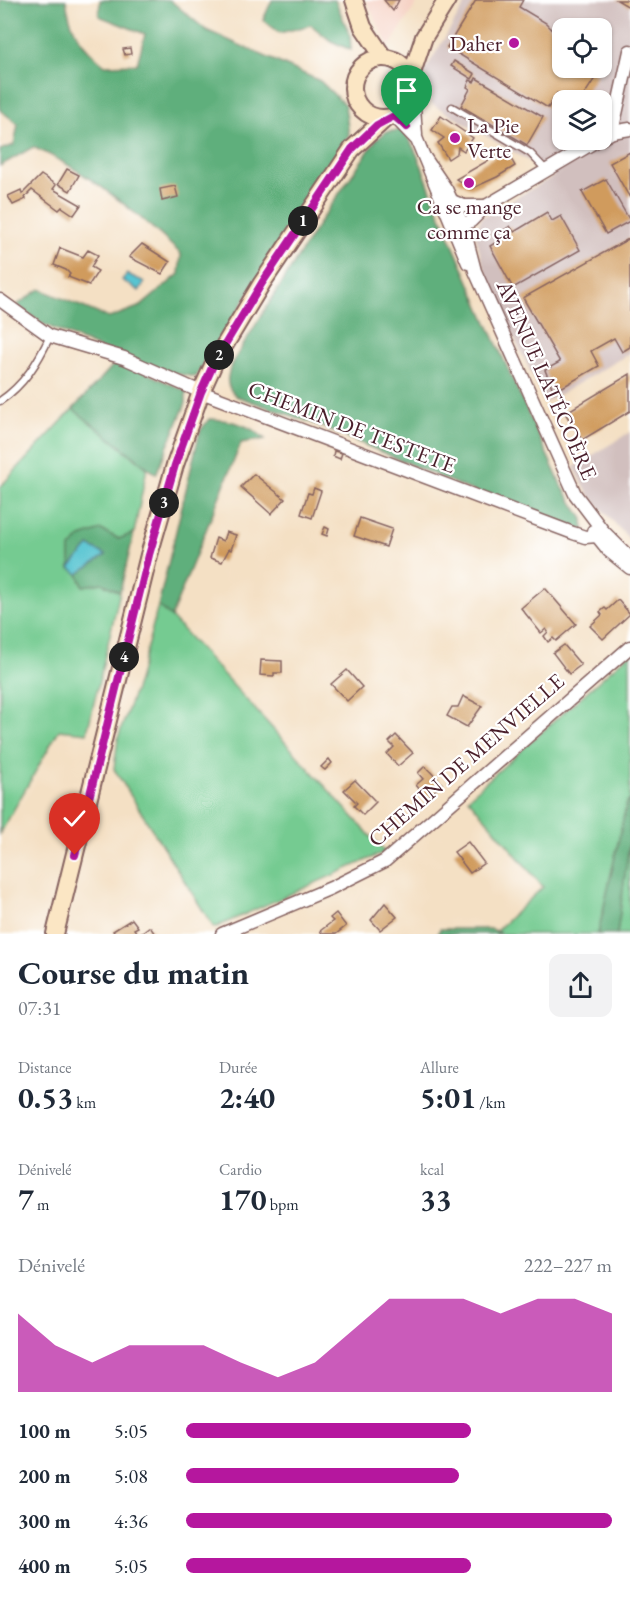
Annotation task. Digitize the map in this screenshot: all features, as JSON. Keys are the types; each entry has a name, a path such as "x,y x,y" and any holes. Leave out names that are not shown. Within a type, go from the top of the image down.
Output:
{"main road":[{"path":"352,149 359,125 359,106 353,84 365,64 363,27 354,0"},
{"path":"55,934 149,555 175,465 201,392 215,361 262,283 352,149 390,117 403,111 413,93 411,76 424,37 447,0"},
{"path":"363,27 388,58 400,63 411,76"},
{"path":"365,64 409,51 424,37"},
{"path":"359,106 373,116 390,117"}],"street":[{"path":"612,110 630,51"},
{"name":"AVENUE LATÉCOÈRE","path":"413,93 417,140 458,227 475,272 582,506 588,524 630,568"},
{"name":"AVENUE LATÉCOÈRE","path":"390,117 417,140"},
{"path":"612,134 630,129"},
{"path":"458,227 486,206 580,150"},
{"name":"AVENUE LATÉCOÈRE","path":"425,158 452,201 458,227"},
{"path":"452,201 464,206 486,206"},
{"name":"CHEMIN DE TESTETE","path":"0,300 51,336 124,358 201,392 573,533 585,537 597,536"},
{"name":"AVENUE LATÉCOÈRE","path":"582,506 630,558"},
{"name":"CHEMIN DE MENVIELLE","path":"222,934 331,888 386,861 630,646"}],"lane":[{"path":"452,107 530,153 546,170"},
{"path":"0,401 12,393 38,362 51,336"}],"shaded area":[{"path":"366,0 419,0 389,47"},
{"path":"468,0 630,0 630,353 545,403 487,280 475,234 481,218 554,176 432,104 432,88 424,72"},
{"path":"630,432 630,540 588,494 574,467"}],"green space":[{"path":"0,0 66,0 78,37 105,65 137,64 145,34 99,16 100,0 170,0 206,30 320,81 345,105 349,135 196,377 148,369 41,323 17,305 40,289 109,318 141,306 179,274 181,254 148,224 92,180 33,147 0,166 0,150 14,145 18,124 0,110"},
{"path":"272,0 335,0 350,35 351,50 331,41 311,25 280,33 263,20"},
{"path":"400,130 416,151 480,307 561,485 583,519 584,531 468,489 318,425 236,396 228,384 232,363 319,223 376,140 386,132"},
{"path":"118,360 186,391 186,403 156,474 73,409"},
{"path":"73,409 147,468 134,533 119,539 101,530 70,568 78,574 83,586 102,583 120,592 87,733 59,730 0,834 0,487"},
{"path":"209,419 239,424 265,439 241,443 171,617 158,606 200,431"},
{"path":"101,530 119,539 134,533 120,592 102,583 83,586 78,574 105,555 89,546 70,568 70,548 81,537"},
{"path":"158,606 171,617 385,852 214,928 114,769 118,738 138,681"},
{"path":"630,653 630,800 627,802 598,934 501,934 496,931 543,887 468,798"},
{"path":"630,800 630,837 617,934 598,934 627,802"},
{"path":"630,837 630,934 617,934"},
{"path":"440,929 492,929 501,934 437,934"}],"water":[{"path":"127,274 145,282 139,291 122,280"},
{"path":"89,546 106,555 78,574 70,568"}],"building":[{"path":"384,0 399,0 393,11"},
{"path":"476,0 523,0 519,7 546,23 552,29 552,78 595,78 587,90 552,90 552,101 548,108 447,47"},
{"path":"617,0 630,0 630,5 629,7"},
{"path":"130,48 131,54 125,55 123,49"},
{"path":"454,61 475,74 472,79 451,66"},
{"path":"476,78 543,117 527,145 461,106 470,89 467,87 470,80 474,82"},
{"path":"441,116 473,138 464,151 458,147 457,153 448,159 438,143 444,138 432,130"},
{"path":"506,150 515,166 497,177 471,189 456,179"},
{"path":"630,152 630,198 610,163"},
{"path":"67,169 79,175 70,191 58,184"},
{"path":"41,175 56,185 53,189 81,205 74,215 62,207 59,210 32,190 25,197 26,199 13,205 8,196 21,190 22,194"},
{"path":"606,179 630,221 606,234 582,192"},
{"path":"175,186 178,197 162,201 160,189"},
{"path":"547,212 552,221 561,216 580,250 513,288 490,246 506,236 503,231 510,226 514,232"},
{"path":"630,238 630,347 622,352 614,338 591,351 599,366 554,392 545,370 560,362 523,298"},
{"path":"142,244 170,262 162,274 129,257"},
{"path":"60,248 83,257 88,250 98,255 91,267 98,271 89,285 68,277 70,274 66,270 54,265"},
{"path":"630,374 630,411 582,440 565,413"},
{"path":"334,451 342,453 340,459 333,456"},
{"path":"254,474 285,499 271,514 241,487"},
{"path":"314,488 321,491 312,518 301,514 308,493 312,494"},
{"path":"360,518 392,529 386,547 354,536"},
{"path":"325,527 329,529 327,536 322,534"},
{"path":"226,532 236,535 231,550 229,549 222,562 210,558 216,538 223,541"},
{"path":"545,588 576,624 556,641 553,638 548,642 544,636 548,632 546,629 541,633 521,608"},
{"path":"618,600 630,614 603,639 590,626 602,615 600,612 605,608 607,610"},
{"path":"564,645 581,665 569,674 553,653"},
{"path":"261,660 282,661 282,673 274,673 274,676 260,675"},
{"path":"347,670 362,687 347,701 331,684"},
{"path":"463,696 482,706 467,727 447,716 452,707 458,707"},
{"path":"396,735 413,753 398,766 387,754 394,747 389,742"},
{"path":"329,759 332,763 325,770 321,767"},
{"path":"425,766 442,784 427,798 416,785 423,779 418,773"},
{"path":"355,780 376,802 363,815 354,806 357,803 344,790"},
{"path":"468,842 484,863 470,873 454,852"},
{"path":"385,903 397,917 380,930 371,920"},
{"path":"336,913 346,926 336,934 323,934 320,931 333,921 330,918"},
{"path":"132,919 138,927 134,929 137,933 115,934 113,931"},
{"path":"150,927 155,934 142,933"}],"place":[{"name":"Daher","path":"514,43"},
{"name":"La Pie Verte","path":"455,138"},
{"name":"Ca se mange comme ça","path":"469,183"}],"route":[{"path":"75,855 149,555 175,465 201,392 215,361 262,283 352,149 386,118 394,116 407,127"}]}
